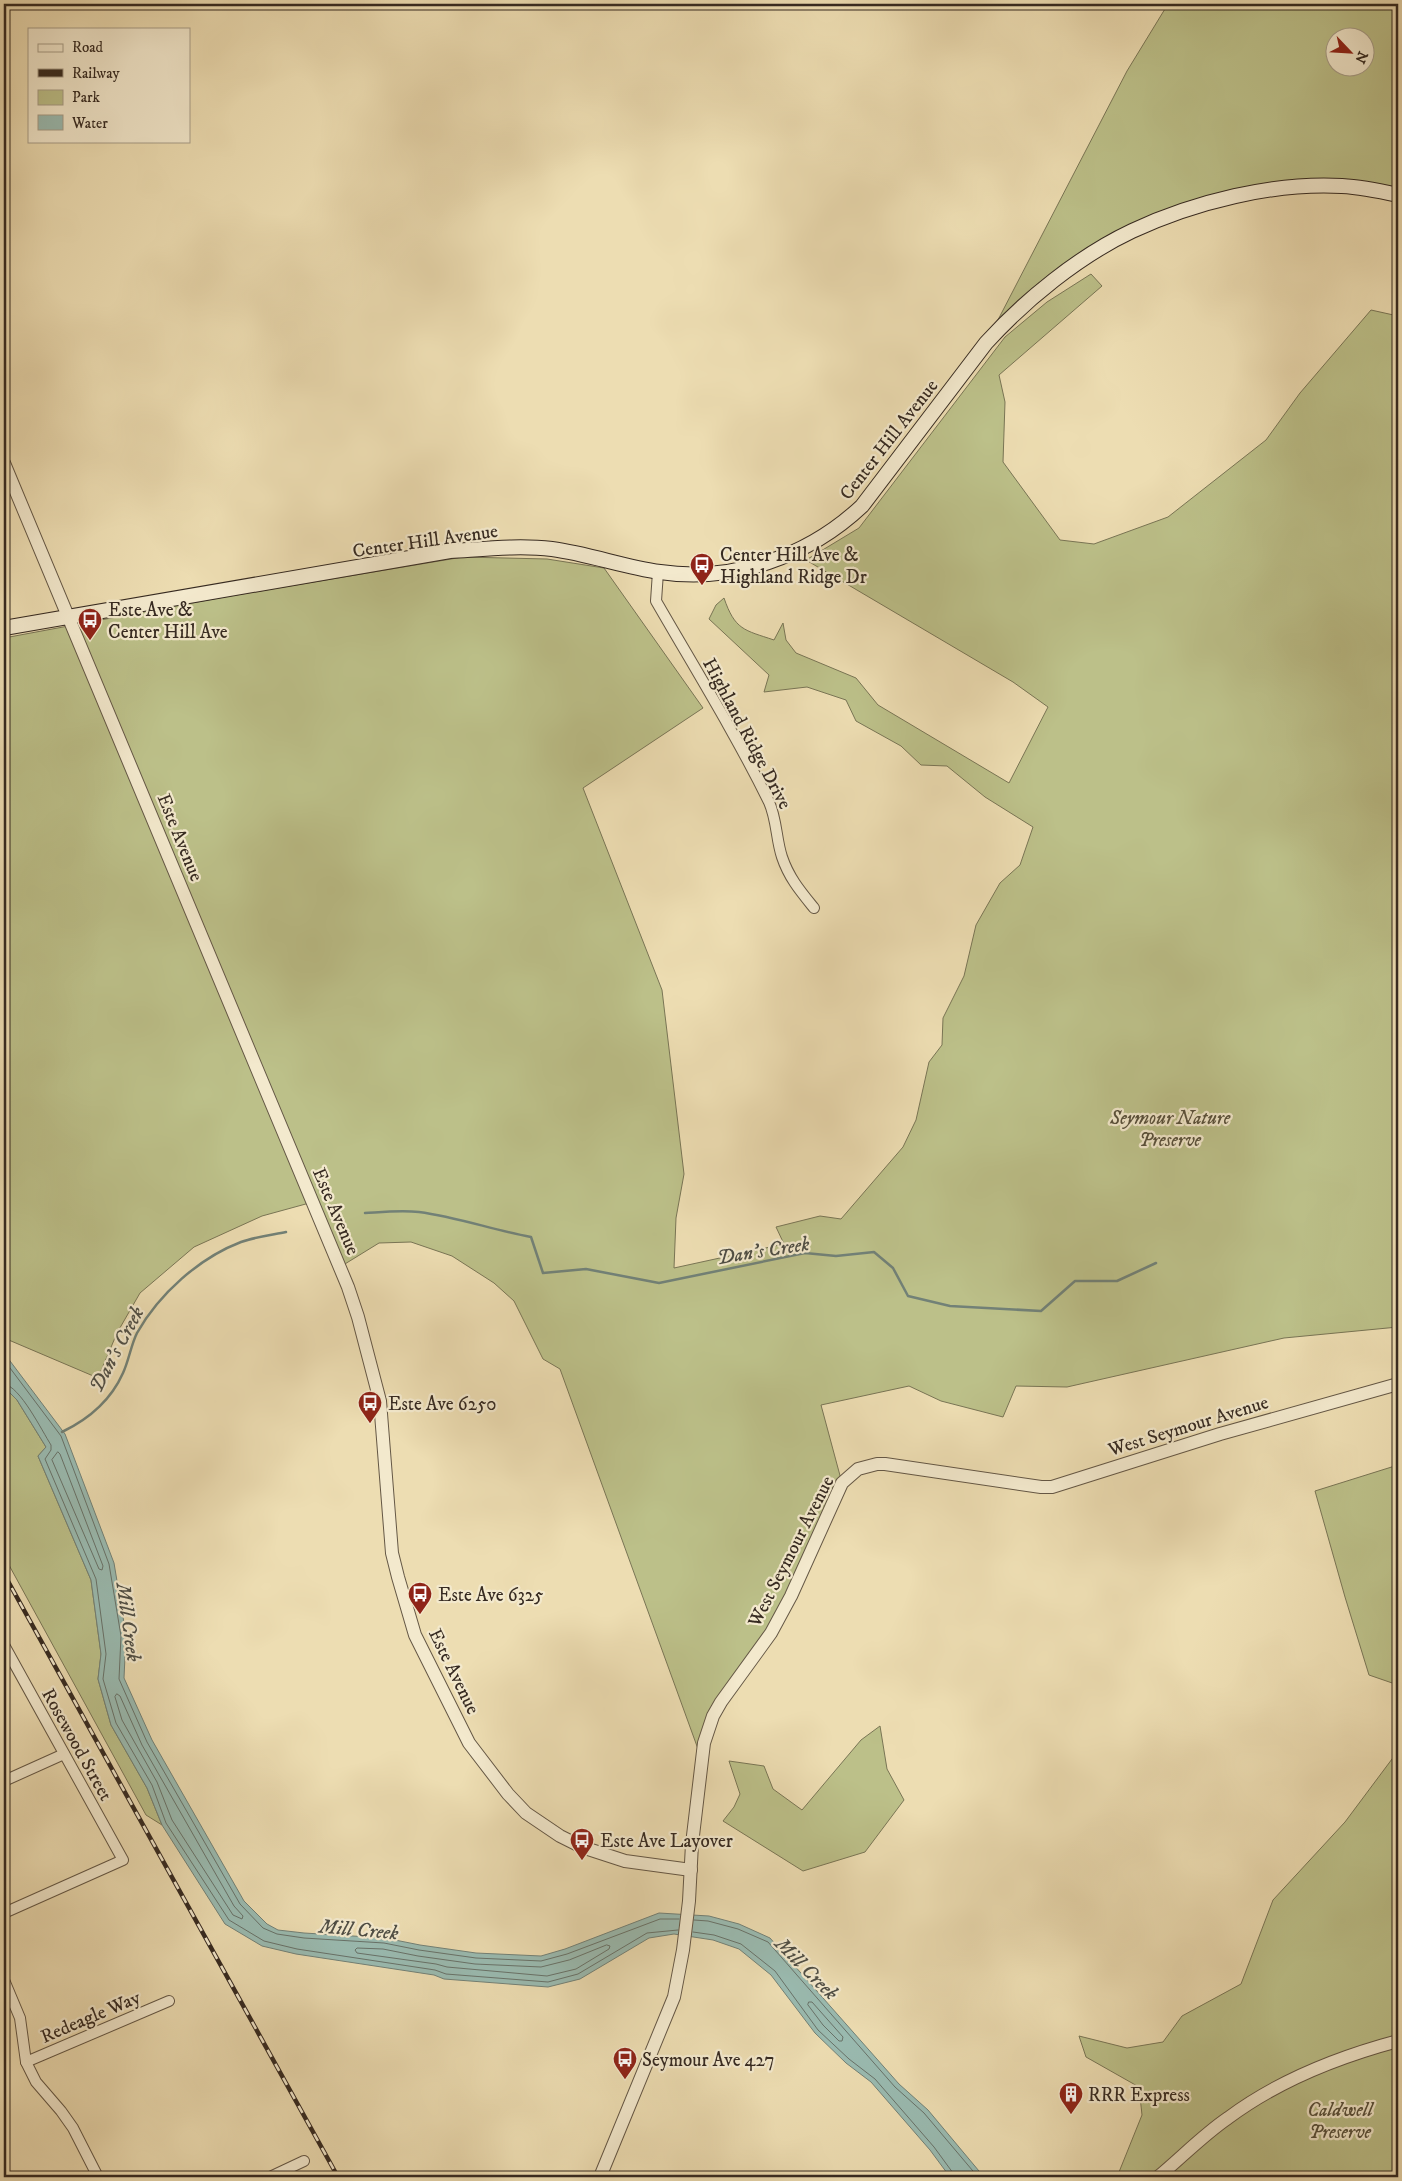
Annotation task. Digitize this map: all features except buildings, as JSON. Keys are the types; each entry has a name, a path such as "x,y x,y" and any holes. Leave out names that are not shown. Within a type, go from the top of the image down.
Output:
{"main road":[{"name":"Center Hill Avenue","path":"4,628 450,552 496,548 551,549 678,575 703,574 752,567 799,550 831,532 847,520 873,493 986,343 1002,325 1019,308 1075,266 1132,231 1223,199 1293,187 1342,186 1398,195"}],"street":[{"name":"Este Avenue","path":"4,463 350,1295 380,1400 392,1553 416,1635 429,1666 479,1758 526,1813 560,1836 602,1854 625,1861 691,1870"},
{"name":"Highland Ridge Drive","path":"658,572 656,600 765,795 775,816 776,832 782,856 792,882 814,908"},
{"name":"West Seymour Avenue","path":"600,2177 674,1998 680,1973 689,1901 704,1743 713,1716 771,1632 791,1596 838,1490 851,1474 865,1466 886,1464 1040,1487 1052,1487 1202,1439 1398,1384"},
{"name":"Rosewood Street","path":"4,1648 123,1860 4,1913"},
{"path":"4,1781 64,1754"},
{"path":"4,1980 20,2018 26,2062 36,2082 73,2128 98,2177"},
{"name":"Redeagle Way","path":"26,2062 169,2001"},
{"path":"1158,2177 1227,2118 1276,2088 1338,2059 1398,2041"},
{"path":"270,2177 304,2161"}],"green space":[{"path":"1168,4 1398,4 1398,195 1342,186 1223,199 1103,247 986,343 1127,71"},
{"name":"Seymour Nature Preserve","path":"1091,274 1102,286 999,375 1005,402 1003,462 1060,540 1094,544 1168,517 1266,440 1300,393 1371,310 1398,316 1398,1327 1284,1338 1067,1387 1016,1386 1003,1417 941,1401 909,1386 821,1405 842,1483 791,1596 721,1702 702,1760 560,1369 543,1359 514,1301 494,1283 452,1256 411,1242 379,1243 340,1267 313,1202 262,1216 194,1247 140,1293 117,1333 98,1378 4,1338 4,638 224,597 463,557 547,559 604,568 703,708 583,788 662,990 684,1174 676,1218 674,1268 784,1244 776,1227 820,1216 841,1219 903,1147 916,1120 929,1062 942,1045 943,1018 964,976 976,925 1000,883 1020,865 1033,827 985,797 947,766 921,765 901,746 856,721 846,700 807,687 764,692 769,675 709,619 716,605 724,598 732,617 737,623 755,634 774,640 783,623 786,640 796,653 856,678 878,705 1009,783 1048,707 1013,682 806,560 859,528 1005,337 1047,302"},
{"path":"4,1387 17,1400 46,1447 38,1456 91,1580 101,1654 98,1679 111,1725 147,1788 162,1825 146,1815 4,1556"},
{"path":"1398,1465 1398,1685 1369,1675 1315,1491"},
{"path":"880,1726 887,1769 904,1800 865,1852 803,1871 723,1821 734,1807 740,1794 729,1761 764,1766 773,1789 802,1810 861,1740"},
{"name":"Caldwell Preserve","path":"1398,1751 1398,2177 1117,2177 1142,2115 1139,2087 1086,2057 1079,2036 1127,2048 1163,2042 1182,2016 1241,1984 1273,1900 1345,1822"}],"water":[{"path":"4,1353 65,1434 114,1563 126,1635 124,1678 152,1740 244,1901 267,1924 278,1930 385,1938 476,1953 541,1956 565,1949 659,1913 709,1916 739,1924 770,1938 899,2084 928,2110 984,2177 950,2177 930,2150 871,2082 846,2063 815,2033 771,1975 739,1949 713,1940 674,1934 649,1938 580,1979 548,1987 444,1979 434,1975 296,1954 262,1946 225,1924 162,1825 147,1788 111,1725 98,1679 101,1654 91,1580 38,1456 46,1447 17,1400 4,1387"}],"waterway":[{"name":"Dan’s Creek","path":"365,1213 419,1212 531,1237 543,1273 586,1269 659,1283 805,1253 836,1256 874,1252 893,1268 908,1296 950,1306 1041,1311 1075,1281 1117,1281 1156,1263"},
{"name":"Dan’s Creek","path":"62,1432 90,1415 106,1400 123,1373 137,1333 168,1291 195,1268 225,1249 246,1240 286,1232"}],"railway":[{"path":"4,1574 338,2177"}],"place":[{"name":"Center Hill Ave & Highland Ridge Dr","path":"702,586"},
{"name":"Este Ave & Center Hill Ave","path":"90,641"},
{"name":"Este Ave 6250","path":"370,1424"},
{"name":"Este Ave 6325","path":"420,1615"},
{"name":"Este Ave Layover","path":"582,1861"},
{"name":"Seymour Ave 427","path":"625,2080"},
{"name":"RRR Express","path":"1071,2115"}],"water label":[{"name":"Mill Creek","path":"129,1622"},
{"name":"Mill Creek","path":"359,1929"},
{"name":"Mill Creek","path":"807,1968"}]}
